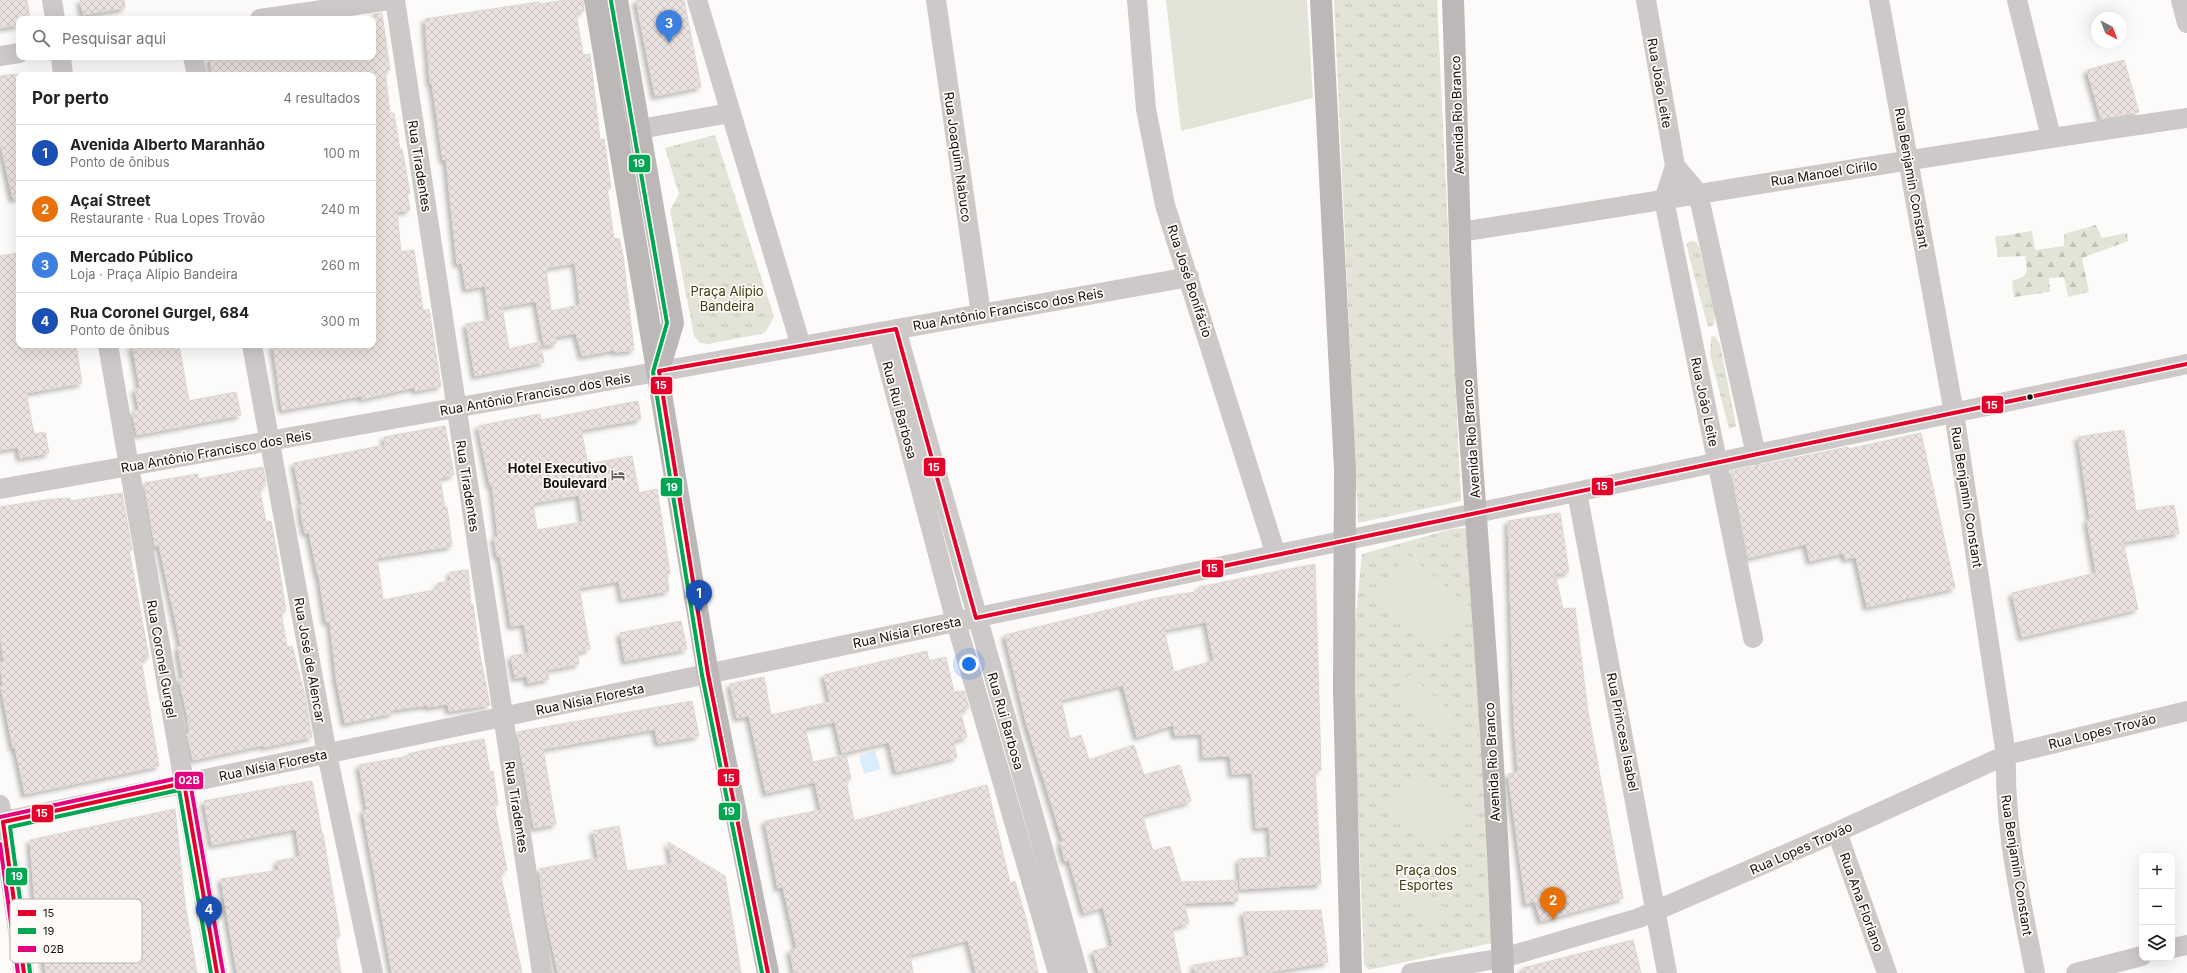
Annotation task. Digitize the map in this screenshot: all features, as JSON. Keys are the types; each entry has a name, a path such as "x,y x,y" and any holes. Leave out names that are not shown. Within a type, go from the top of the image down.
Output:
{"main road":[{"path":"595,0 659,371 708,674 768,973"},
{"path":"617,0 673,323 659,371"},
{"path":"1321,0 1345,470 1344,690 1351,973"},
{"name":"Avenida Rio Branco","path":"1453,0 1469,422 1477,513 1503,965"}],"street":[{"path":"52,0 55,16"},
{"path":"281,16 390,0"},
{"name":"Rua Tiradentes","path":"394,0 542,973"},
{"path":"697,0 801,346"},
{"name":"Rua Joaquim Nabuco","path":"936,0 981,314"},
{"name":"Rua José Bonifácio","path":"1137,0 1146,109 1156,166 1165,205 1276,555"},
{"name":"Rua João Leite","path":"1646,0 1675,166 1664,200 1753,638"},
{"name":"Rua Benjamin Constant","path":"1879,0 1954,413 2006,756 2005,791 2014,863 2035,973"},
{"path":"2017,0 2051,137"},
{"path":"2182,0 2187,23"},
{"path":"0,56 16,53"},
{"path":"61,60 63,72"},
{"path":"194,60 196,72"},
{"path":"617,133 730,113"},
{"name":"Rua Manoel Cirilo","path":"1461,232 1908,159 2187,118"},
{"path":"1675,166 1698,193 1756,455"},
{"name":"Rua Antônio Francisco dos Reis","path":"0,489 1189,277"},
{"name":"Rua Rui Barbosa","path":"888,331 923,460 976,618 1001,738 1036,859 1078,973"},
{"name":"Rua Coronel Gurgel","path":"108,348 217,973"},
{"name":"Rua José de Alencar","path":"253,348 327,754 373,973"},
{"name":"Rua Nísia Floresta","path":"1,816 184,784 2187,364"},
{"name":"Rua Rui Barbosa","path":"923,460 956,622 1001,738"},
{"name":"Rua Princesa Isabel","path":"1578,492 1667,973"},
{"name":"Rua Lopes Trovão","path":"1411,973 1503,965 1568,940 1656,911 2006,756 2187,711"},
{"path":"1,816 3,847 12,899"},
{"name":"Rua Ana Floriano","path":"1836,832 1887,973"},
{"name":"Rua Rui Barbosa","path":"1036,859 1058,973"},
{"path":"2175,947 2187,944"},
{"path":"2076,973 2139,957"},
{"path":"22,963 24,973"}],"green space":[{"path":"1166,0 1307,0 1313,98 1181,131"},
{"path":"1334,0 1437,0 1461,501 1358,523"},
{"name":"Praça Alípio Bandeira","path":"715,135 774,317 765,333 709,344 700,343 694,336 670,210 679,194 665,148"},
{"path":"2096,225 2102,238 2127,233 2128,241 2082,258 2089,292 2068,297 2064,277 2049,278 2050,292 2014,297 2012,281 2023,277 2027,271 2025,256 1998,257 1995,237 2032,231 2035,250 2064,246 2064,234"},
{"path":"1690,241 1696,242 1699,247 1715,312 1714,325 1708,327 1688,252 1687,244"},
{"path":"1715,336 1720,344 1736,426 1729,429 1710,355 1711,337"},
{"name":"Praça dos Esportes","path":"1466,528 1472,534 1492,943 1369,970 1364,965 1352,655 1362,554 1452,529"},
{"path":"1407,554 1474,610 1441,648 1375,592"},
{"path":"1410,674 1456,717 1438,737 1391,695"},
{"path":"1414,772 1466,816 1437,849 1386,806"},
{"path":"1411,877 1448,911 1429,931 1393,897"}],"water":[{"path":"875,751 881,769 864,774 859,756"}],"building":[{"path":"0,0 27,0 30,16 16,16 16,25 0,28"},
{"path":"80,0 124,0 125,8 83,15"},
{"path":"566,0 583,0 584,11 576,13 583,55 590,54 600,140 604,139 611,188 607,188 614,239 619,238 623,256 634,350 615,352 614,350 582,356 576,333 555,337 556,344 544,345 536,301 502,307 509,349 540,342 544,362 475,376 466,324 490,320 485,286 466,289 462,263 457,264 446,159 443,160 432,83 430,83 425,19 539,2 540,4","holes":["575,263 580,305 551,311 546,268"]},
{"path":"636,0 684,0 701,87 655,96"},
{"path":"382,13 390,70 385,70 390,113 394,113 400,150 402,149 410,193 407,193 410,210 397,212 401,252 414,250 423,311 429,309 441,386 415,391 415,387 362,399 361,396 282,410 273,348 376,348 376,72 212,72 210,60 376,60 376,16 373,16 373,14"},
{"path":"2124,60 2139,112 2101,119 2087,70"},
{"path":"16,74 16,198 13,199 0,142 0,76"},
{"path":"16,253 16,348 76,348 82,383 26,393 34,434 45,432 49,453 20,458 18,447 0,450 0,256"},
{"path":"133,348 180,348 189,401 236,392 241,415 137,435 132,412 139,410 135,389 140,388"},
{"path":"638,401 641,419 581,430 588,464 632,456 639,493 657,489 670,573 667,574 669,591 622,599 619,581 579,588 590,649 577,652 579,664 547,670 549,679 528,683 527,676 515,678 511,656 529,653 524,624 511,626 500,556 497,556 494,537 498,537 492,484 490,485 478,426 540,414 541,420","holes":["579,495 583,522 537,530 533,503"]},
{"path":"445,426 454,475 440,478 445,508 447,507 452,546 377,558 383,600 439,589 438,583 451,581 450,572 468,570 471,605 473,604 479,651 490,705 449,711 448,704 428,707 428,705 392,710 393,713 345,723 336,677 330,621 326,622 319,576 309,532 305,533 300,505 302,505 294,463 385,445 384,437"},
{"path":"2124,430 2136,511 2174,505 2179,533 2123,542 2138,609 2022,637 2012,593 2096,573 2087,520 2090,519 2078,437"},
{"path":"1921,433 1955,588 1867,607 1856,557 1845,559 1844,553 1810,561 1806,544 1748,558 1731,471 1848,447 1849,449"},
{"path":"263,467 266,486 259,487 266,522 271,521 276,548 286,611 281,612 287,647 292,646 305,696 312,737 264,747 263,745 193,760 187,734 189,734 188,719 179,679 183,678 178,647 181,646 159,545 155,546 144,483 198,474 198,479"},
{"path":"122,493 132,550 129,550 149,658 141,659 159,766 25,794 15,747 13,748 1,687 3,686 0,663 4,662 0,633 0,507 45,500 70,498 70,501"},
{"path":"1560,513 1569,572 1555,574 1563,609 1575,608 1588,712 1623,898 1541,921 1535,901 1526,904 1508,774 1518,772 1514,722 1508,521"},
{"path":"1315,564 1321,770 1315,770 1321,884 1240,889 1239,859 1271,857 1269,827 1256,828 1252,773 1232,774 1230,756 1203,757 1202,734 1175,735 1173,725 1137,737 1123,685 1061,700 1070,739 1081,735 1089,760 1134,745 1144,775 1180,765 1191,801 1142,815 1153,851 1170,846 1181,882 1237,880 1238,901 1184,903 1189,923 1172,928 1181,973 1099,973 1093,951 1113,946 1103,907 1084,913 1069,860 1065,861 1060,842 1063,841 1026,722 1005,635 1157,598 1200,591 1199,587","holes":["1206,622 1214,661 1174,672 1164,630"]},
{"path":"681,621 687,649 625,661 620,633"},
{"path":"927,651 929,661 946,657 954,692 964,691 969,708 960,710 967,737 953,741 957,757 896,772 889,742 842,753 835,722 805,728 813,762 846,755 851,779 846,780 854,821 987,785 1010,883 1015,881 1027,922 1038,973 976,973 968,940 910,955 913,973 794,973 790,950 797,949 783,887 778,888 765,821 821,810 815,782 766,793 749,716 737,718 730,684 764,677 771,715 830,702 824,675"},
{"path":"692,701 699,736 658,743 655,729 543,749 556,824 534,828 517,732"},
{"path":"484,739 490,772 493,771 498,805 494,805 507,870 500,872 522,973 392,973 363,811 367,810 359,765 409,756 408,754"},
{"path":"312,781 323,834 340,936 335,937 341,973 237,973 221,879 279,870 277,861 300,857 296,829 212,845 204,801"},
{"path":"175,809 185,904 197,973 46,973 44,963 142,963 142,899 35,899 30,840"},
{"path":"619,826 627,871 672,864 668,842 725,876 741,973 558,973 544,908 539,869 598,858 593,831"},
{"path":"1321,910 1328,962 1264,973 1195,973 1194,965 1249,956 1243,912"},
{"path":"1633,940 1641,973 1523,973 1523,968"}],"transit line":[{"name":"19","path":"611,1 667,323 653,372 702,675 762,973"},
{"name":"15","path":"768,973 708,674 659,371 896,329 976,618 2187,364"},
{"name":"02B","path":"0,817 183,777 187,778 190,782 223,972"},
{"name":"15","path":"14,899 3,822 184,783 217,973"},
{"name":"19","path":"20,899 10,827 179,790 211,973"},
{"name":"02B","path":"0,844 10,916"},
{"name":"02B","path":"17,963 18,973"},
{"name":"15","path":"23,963 24,973"},
{"name":"19","path":"29,963 30,972"}],"place":[{"name":"Mercado Público","path":"669,43"},
{"name":"Hotel Executivo Boulevard","path":"618,475"},
{"name":"Avenida Alberto Maranhão","path":"699,613"},
{"name":"Açaí Street","path":"1553,920"},
{"name":"Rua Coronel Gurgel, 684","path":"209,929"}]}
